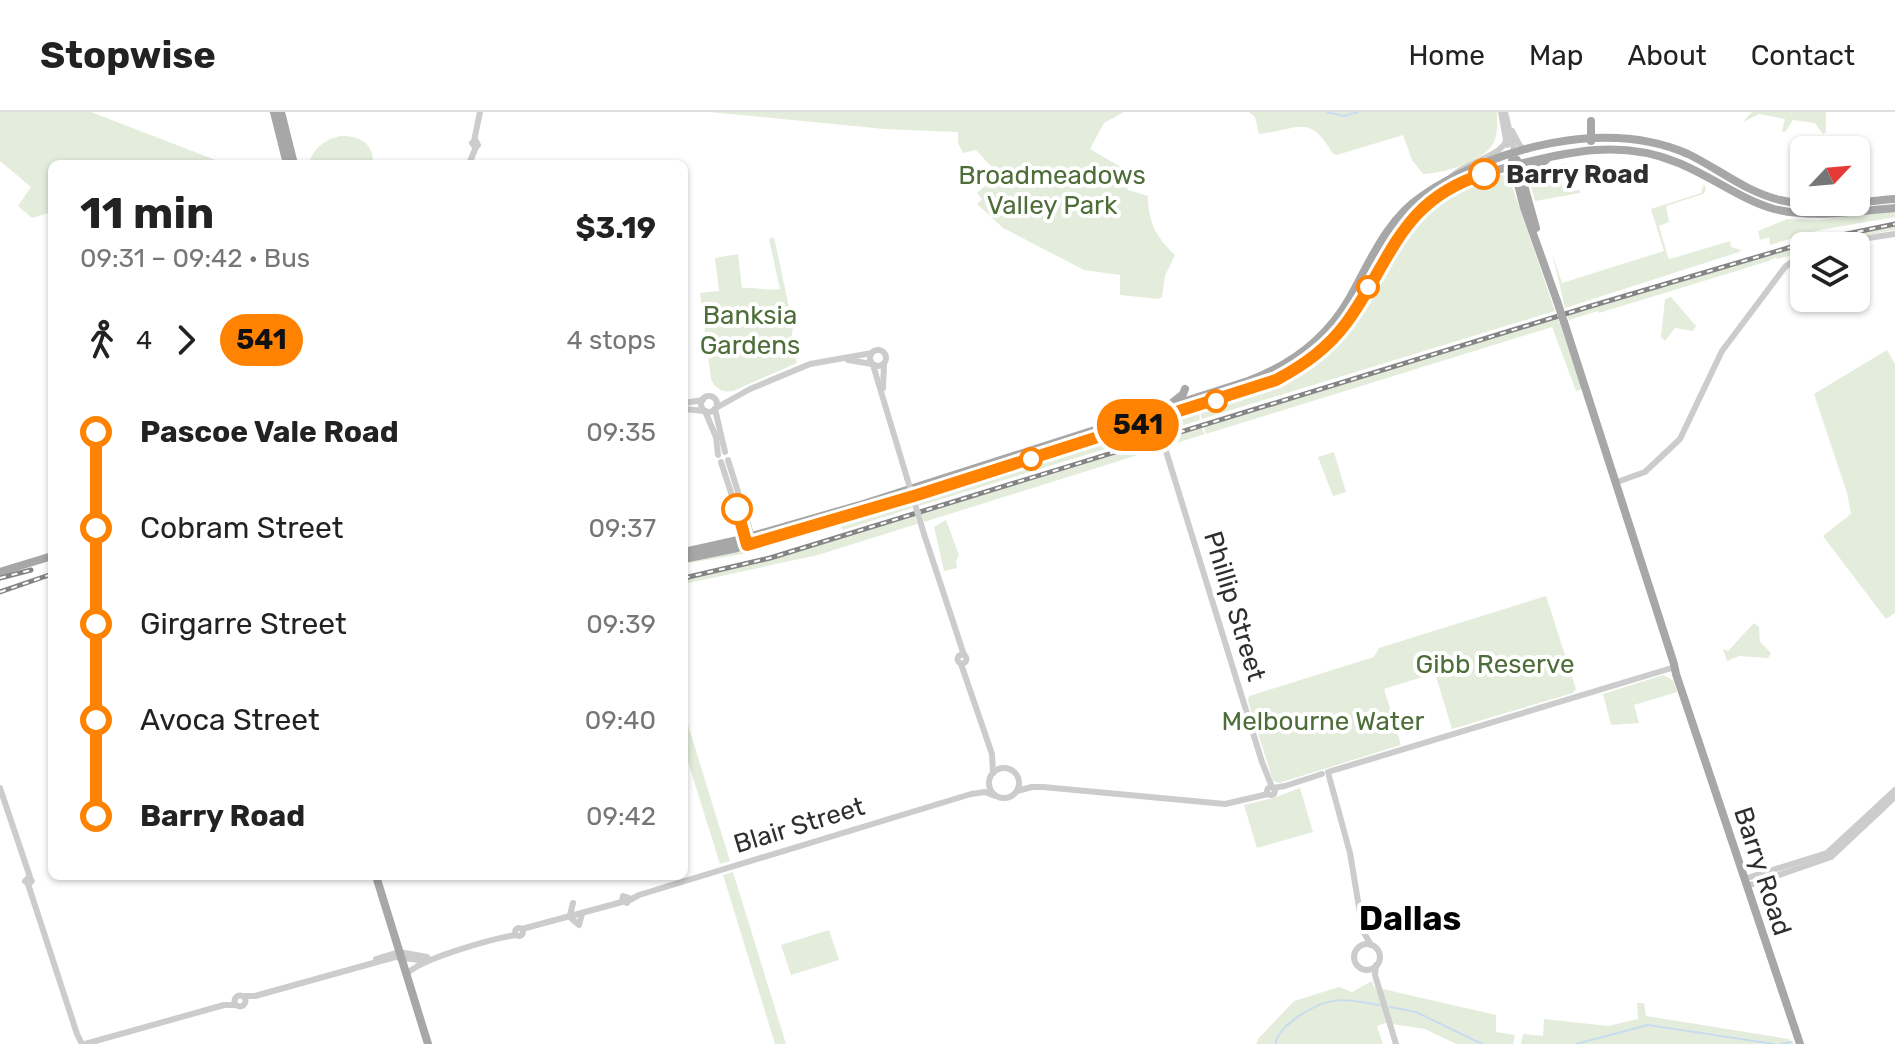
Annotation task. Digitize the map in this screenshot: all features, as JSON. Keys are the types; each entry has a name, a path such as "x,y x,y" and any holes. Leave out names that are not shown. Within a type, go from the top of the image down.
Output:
{"main road":[{"path":"274,112 286,160"},
{"path":"281,112 293,160"},
{"path":"1583,151 1594,137 1590,117"},
{"path":"1577,139 1587,131 1590,117"},
{"path":"688,551 749,541 819,516 1264,376 1307,349 1341,312 1394,223 1412,203 1449,178 1475,166 1529,150 1577,139 1626,138 1750,200 1792,212 1895,208"},
{"path":"688,558 830,521 1255,388 1295,370 1316,355 1346,324 1395,241 1421,210 1453,187 1499,170 1553,155 1604,148 1646,150 1704,160 1748,188 1791,202 1834,205 1895,199"},
{"name":"Barry Road","path":"1513,155 1524,208 1617,482 1676,674 1800,1044"},
{"path":"1524,180 1528,171 1553,155"},
{"path":"1704,160 1701,169 1711,179"},
{"name":"Barry Road","path":"1516,165 1524,180 1545,264"},
{"path":"1499,170 1510,178 1524,208"},
{"path":"1200,397 1207,386"},
{"path":"1166,407 1182,396 1185,389"},
{"path":"944,478 985,468 988,472"},
{"path":"819,516 830,521"},
{"path":"0,572 48,557"},
{"path":"377,880 428,1044"}],"street":[{"path":"470,160 480,112"},
{"name":"Barry Road","path":"1503,112 1513,155"},
{"name":"Barry Road","path":"1503,112 1506,141 1513,155"},
{"path":"1507,121 1520,146 1529,150"},
{"path":"1449,178 1469,163 1496,153 1506,141"},
{"path":"1870,238 1895,234"},
{"path":"1617,482 1648,470 1680,439 1722,351 1790,263"},
{"path":"688,407 705,411 716,408 750,389 810,364 878,350 883,352 886,359 882,380 885,405"},
{"path":"872,353 870,357 992,754 989,787 995,796 1005,799 1027,787 1043,787"},
{"path":"841,359 884,364"},
{"path":"688,405 708,397 715,399 750,389"},
{"path":"715,399 722,453"},
{"path":"703,400 701,405 714,429 749,541"},
{"name":"Phillip Street","path":"1165,448 1270,790"},
{"path":"992,754 1018,778 1031,785 1218,802 1236,800 1675,667"},
{"path":"991,775 1006,768"},
{"name":"Blair Street","path":"971,794 983,787 991,775"},
{"path":"1326,775 1348,846 1363,931 1379,955 1377,985"},
{"path":"1017,791 1018,778"},
{"path":"0,788 82,1043 95,1043 236,1002 241,1006 244,1000 255,996 400,954 427,961"},
{"path":"1746,883 1828,859 1895,790"},
{"name":"Blair Street","path":"406,975 412,968 443,955 625,899 971,794 985,792 995,796"},
{"path":"1841,845 1895,797"},
{"path":"567,917 572,912 573,903 581,913"},
{"path":"1363,931 1354,953 1355,961 1371,974 1377,985 1396,1044"},
{"path":"1359,946 1371,945"},
{"name":"Blair Street","path":"400,954 443,955"},
{"path":"1365,969 1376,965"}],"green space":[{"path":"0,112 91,112 216,160 48,160 48,213 32,218 18,206 31,187 0,161"},
{"name":"Broadmeadows Valley Park","path":"710,112 1124,112 1104,123 1090,149 1124,169 1128,190 1148,196 1154,228 1175,255 1165,276 1162,297 1120,295 1120,275 1084,270 1003,228 977,204 982,199 977,193 998,174 976,150 963,153 958,143 958,132 884,129"},
{"path":"1249,112 1497,112 1497,128 1493,144 1480,157 1441,172 1423,174 1412,160 1403,135 1337,155 1310,128 1294,127 1259,134 1255,117"},
{"path":"1752,112 1826,112 1826,132 1823,134 1815,123 1793,120 1785,132 1782,131 1785,119 1759,114 1743,122"},
{"path":"340,136 359,139 368,146 373,160 310,160 313,153 329,140"},
{"path":"1572,161 1560,166 1563,192 1580,190 1580,193 1535,201 1528,176"},
{"path":"1497,174 1505,176 1512,186 1555,311 1202,419 1200,409 1275,382 1325,352 1355,319 1391,254 1412,227 1451,195"},
{"path":"1704,184 1706,190 1703,194 1666,206 1669,222 1659,226 1668,257 1670,259 1730,241 1731,247 1741,250 1739,252 1565,308 1552,253 1562,283 1664,251 1651,209 1701,193"},
{"path":"1895,211 1895,217 1813,232 1790,232 1790,239 1770,245 1769,237 1760,240 1758,231 1787,219 1819,220"},
{"path":"1895,226 1895,230 1870,234 1865,232"},
{"name":"Banksia Gardens","path":"774,237 793,326 791,340 797,363 733,391 723,391 711,379 700,293 719,291 715,258 738,254 742,288 780,289 769,239"},
{"path":"1790,250 1790,256 1776,257 1599,313 1569,320 1567,315"},
{"path":"1671,297 1696,326 1693,331 1675,328 1665,341 1661,337 1665,299"},
{"path":"1558,318 1582,389 1576,391 1552,327 1206,434 1204,427"},
{"path":"1887,350 1895,364 1895,613 1886,619 1823,536 1851,514 1814,394"},
{"path":"1199,409 1200,420 919,506 916,498 1022,464 1037,463 1045,457"},
{"path":"1201,428 1205,434 924,522 921,514"},
{"path":"1334,452 1346,492 1333,496 1318,457"},
{"path":"910,499 912,508 843,530 840,526 753,552 688,563"},
{"path":"915,516 917,524 818,555 688,583 688,579 756,564"},
{"path":"946,520 959,555 957,568 944,571 934,527"},
{"path":"1546,596 1576,689 1573,693 1452,729 1435,673 1384,689 1401,745 1279,783 1273,781 1249,696 1374,657 1379,648"},
{"path":"1754,623 1759,627 1760,642 1771,653 1768,658 1739,656 1727,661 1723,649 1728,651"},
{"path":"1663,675 1674,681 1677,692 1634,705 1639,723 1611,725 1603,694"},
{"path":"688,725 730,861 720,864 688,762"},
{"path":"1300,788 1313,832 1257,848 1244,805"},
{"path":"733,872 786,1044 775,1044 723,875"},
{"path":"829,930 839,960 791,975 781,945"},
{"path":"1372,981 1374,987 1496,1015 1496,1032 1515,1035 1513,1044 1456,1044 1425,1029 1385,1023 1377,1026 1383,1044 1256,1044 1294,1001 1339,987 1352,992"},
{"path":"1637,1003 1644,1003 1646,1016 1789,1039 1793,1044 1521,1044 1523,1034 1543,1036 1544,1019 1608,1026 1638,1019"}],"waterway":[{"path":"1327,112 1344,116 1358,112"},
{"path":"1275,1044 1288,1025 1319,1005 1337,1000 1379,1005"},
{"path":"1390,1007 1416,1012 1482,1044"},
{"path":"1576,1044 1648,1025 1774,1044"},
{"path":"1780,1044 1792,1042"}],"railway":[{"path":"688,577 770,558 1808,242 1895,224"},
{"path":"0,578 31,570"},
{"path":"0,592 48,575"}],"bus line":[{"name":"541","path":"737,509 747,545 917,495 1276,380 1316,355 1346,324 1395,241 1421,210 1453,187 1484,174"}],"place":[{"name":"Barry Road","path":"1484,174"}],"district":[{"name":"Dallas","path":"1410,918"}],"park label":[{"name":"Gibb Reserve","path":"1495,664"},
{"name":"Melbourne Water","path":"1323,721"}]}
